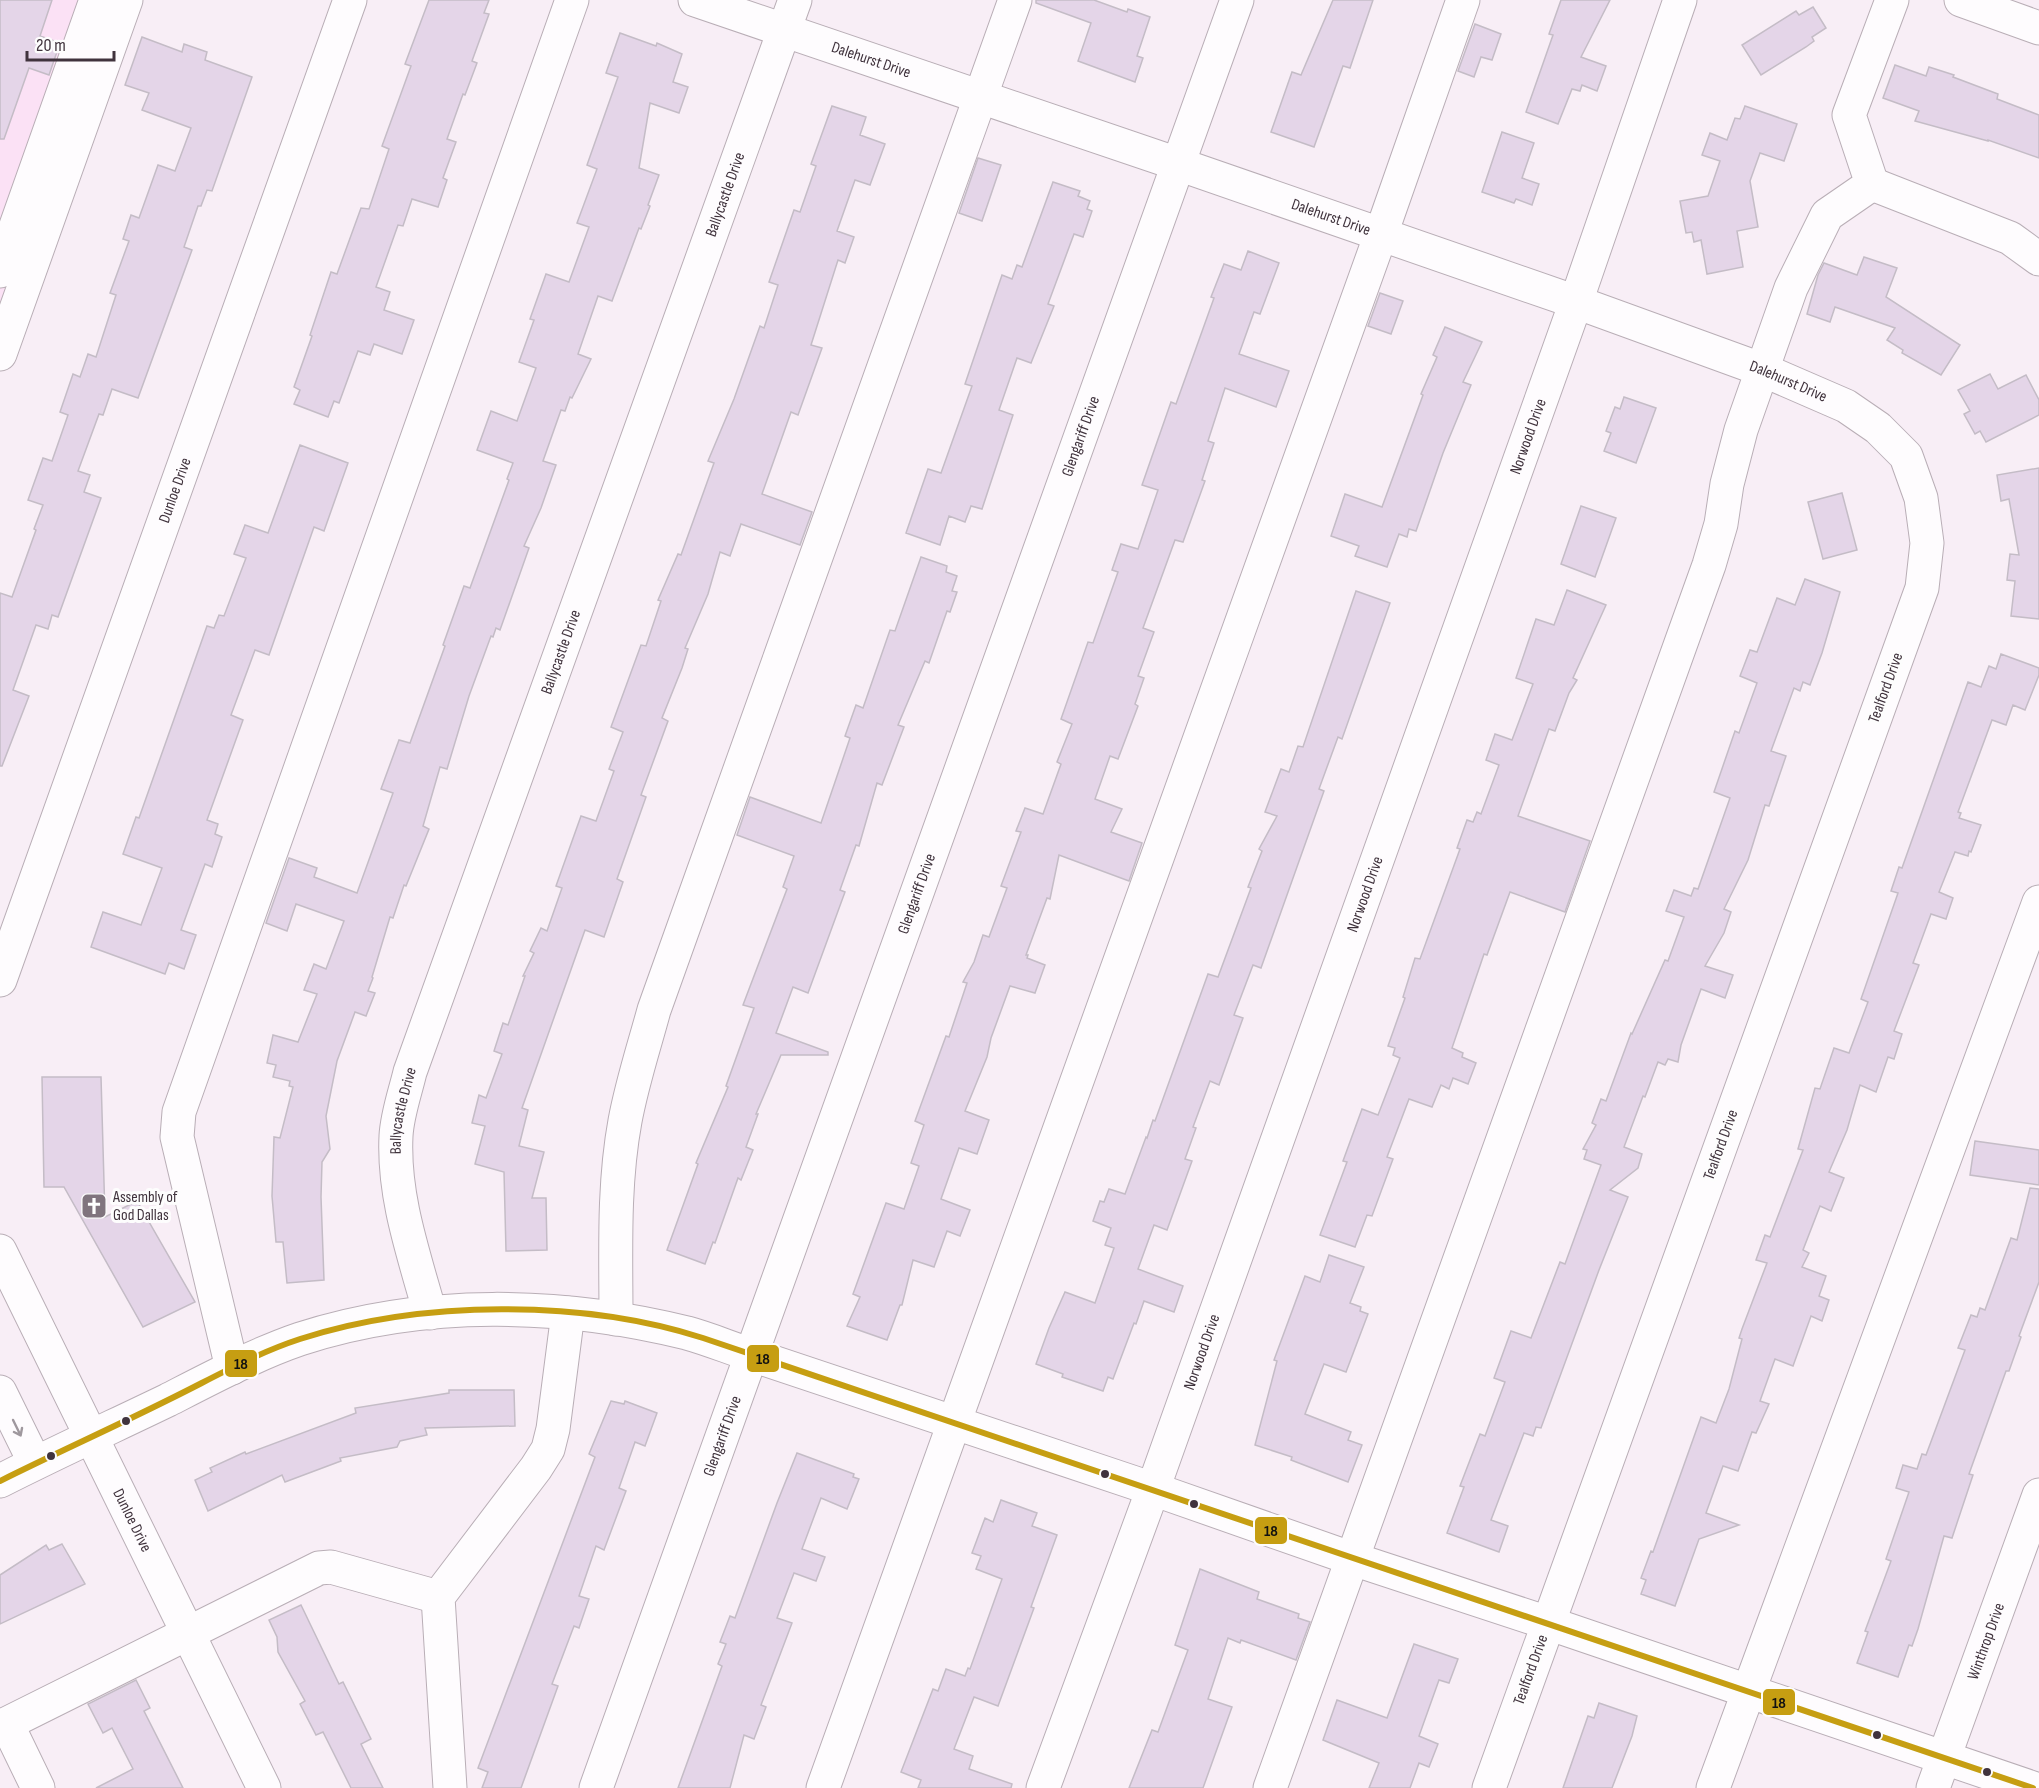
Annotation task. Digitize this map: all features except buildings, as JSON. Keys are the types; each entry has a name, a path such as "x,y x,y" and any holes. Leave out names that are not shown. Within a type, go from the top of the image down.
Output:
{"street":[{"path":"0,271 96,0"},
{"path":"0,354 126,0"},
{"name":"Dunloe Drive","path":"0,980 350,0"},
{"path":"232,1368 177,1137 179,1112 572,0"},
{"name":"Dalehurst Drive","path":"695,0 1381,234 1763,370 1846,406 1878,428 1906,456 1922,498"},
{"name":"Ballycastle Drive","path":"430,1312 406,1227 397,1182 396,1134 410,1072 795,0"},
{"path":"616,1319 617,1205 625,1123 635,1074 654,1010 1015,0"},
{"name":"Glengariff Drive","path":"596,1788 1237,0"},
{"path":"823,1788 1463,0"},
{"name":"Norwood Drive","path":"1043,1788 1153,1489 1576,302 1680,0"},
{"path":"1872,184 1849,115 1892,0"},
{"path":"1961,0 2039,28"},
{"path":"1872,184 2010,238 2039,259"},
{"path":"1270,1788 1709,565 1721,524 1727,484 1741,430 1791,288 1827,215 1872,184"},
{"name":"Tealford Drive","path":"1489,1788 1922,588 1927,543 1922,498"},
{"path":"1713,1788 2039,902"},
{"name":"Dunloe Drive","path":"2,1262 93,1436 264,1788"},
{"path":"0,1481 232,1368 299,1340 373,1321 430,1312 568,1313 616,1319 688,1334 752,1355 1748,1691 1938,1773 2033,1788"},
{"path":"450,1788 438,1597 548,1449 553,1429 568,1313"},
{"path":"0,1392 35,1463"},
{"name":"Winthrop Drive","path":"1938,1773 2039,1495"},
{"path":"38,1788 4,1725 308,1573 331,1566 438,1597"}],"shaded area":[{"path":"0,0 129,0 0,357"}],"transit line":[{"name":"18","path":"0,1481 266,1352 300,1339 347,1326 449,1311 502,1309 606,1316 656,1325 703,1338 2033,1788"}],"place":[{"name":"Assembly of God Dallas","path":"94,1206"}]}
